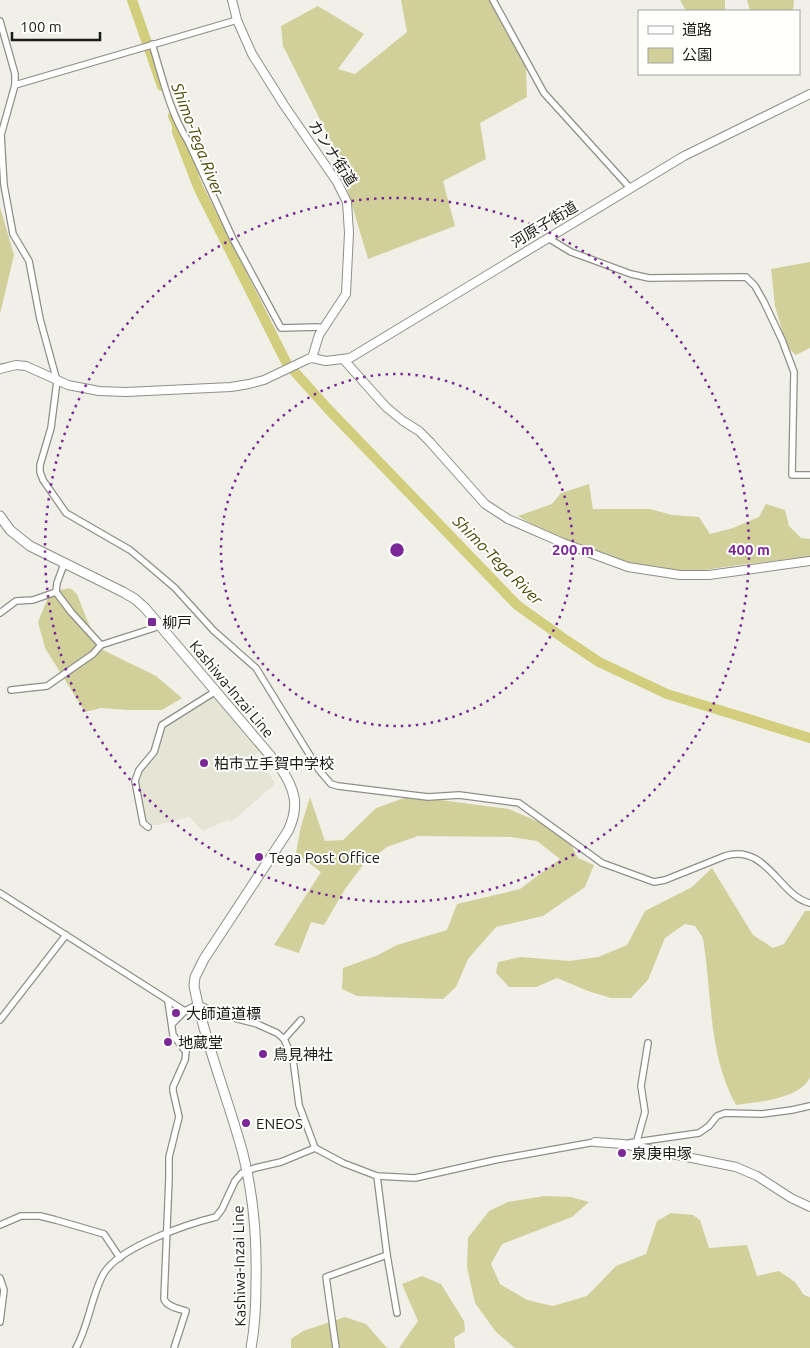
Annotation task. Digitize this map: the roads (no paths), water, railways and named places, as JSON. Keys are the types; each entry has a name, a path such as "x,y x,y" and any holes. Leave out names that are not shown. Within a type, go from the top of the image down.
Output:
{"main road":[{"name":"Kashiwa-Inzai Line","path":"0,516 10,530 20,539 64,564 135,599 159,624 280,767 292,787 295,805 292,824 284,840 194,977 198,1004 247,1170 256,1240 256,1299 252,1348"}],"street":[{"name":"カンナ街道","path":"232,0 237,20 252,54 266,78 337,182 347,202 349,233 346,294 323,328 312,358"},
{"path":"493,0 544,93 630,188"},
{"path":"15,85 237,20"},
{"path":"0,21 14,65 15,85 1,135 4,185 13,234 29,261 40,319 57,381 51,428 40,465 40,472 53,497 66,513 130,550 175,588 214,631 256,668 319,770 331,784 428,797 458,795 519,804 602,863 654,882 665,880 734,853 744,854 761,863 795,894 810,902"},
{"path":"152,44 170,101 182,131 233,239 281,328 323,328"},
{"name":"河原子街道","path":"0,369 16,365 26,366 57,381 86,389 114,392 231,387 264,380 312,358 326,361 344,360 356,355 684,156 810,94"},
{"path":"548,238 571,252 631,274 649,278 746,277 764,302 782,340 794,372 792,475 810,475"},
{"path":"344,360 386,407 419,431 430,442 485,504 508,519 563,543 628,567 680,574 709,575 810,561"},
{"path":"64,564 57,582 56,592 71,612 101,645"},
{"path":"0,613 16,601 33,600 56,592"},
{"path":"11,690 48,686 93,654 101,645 154,628 159,624"},
{"path":"148,827 143,823 135,781 136,776 154,752 162,725 216,691"},
{"path":"0,892 185,1011"},
{"path":"0,1020 66,935"},
{"path":"168,1001 173,1036 186,1052 185,1060 172,1091 179,1117 168,1157 169,1178 164,1299 169,1305 186,1311 174,1348"},
{"path":"172,1024 185,1011 198,1004 218,1014 257,1024 277,1033 284,1039 294,1059 298,1100 315,1148 343,1163 377,1176 415,1178 477,1164 595,1142 623,1144 636,1145 736,1167 757,1176 791,1198 810,1207"},
{"path":"284,1039 301,1020"},
{"path":"636,1145 645,1112 641,1086 648,1042"},
{"path":"636,1145 640,1140 699,1132 710,1126 718,1116 725,1113 762,1114 810,1106"},
{"path":"76,1348 83,1334 104,1272 120,1258 144,1242 219,1215 235,1181 247,1170 273,1165 315,1148"},
{"path":"377,1176 397,1313"},
{"path":"0,1225 21,1216 40,1216 56,1220 104,1234 120,1258"},
{"path":"336,1348 326,1278 387,1254"},
{"path":"0,1278 4,1290 0,1322"}],"waterway":[{"name":"Shimo-Tega River","path":"132,0 162,86"},
{"name":"Shimo-Tega River","path":"173,116 177,125 177,132 198,187 287,364"},
{"name":"Shimo-Tega River","path":"293,370 329,410 517,605 566,640 599,662 667,694 810,738"}],"place":[{"name":"柳戸","path":"152,622"},
{"name":"柏市立手賀中学校","path":"204,763"},
{"name":"Tega Post Office","path":"259,857"},
{"name":"大師道道標","path":"176,1013"},
{"name":"地蔵堂","path":"168,1042"},
{"name":"鳥見神社","path":"263,1054"},
{"name":"ENEOS","path":"246,1123"},
{"name":"泉庚申塚","path":"622,1153"}]}
